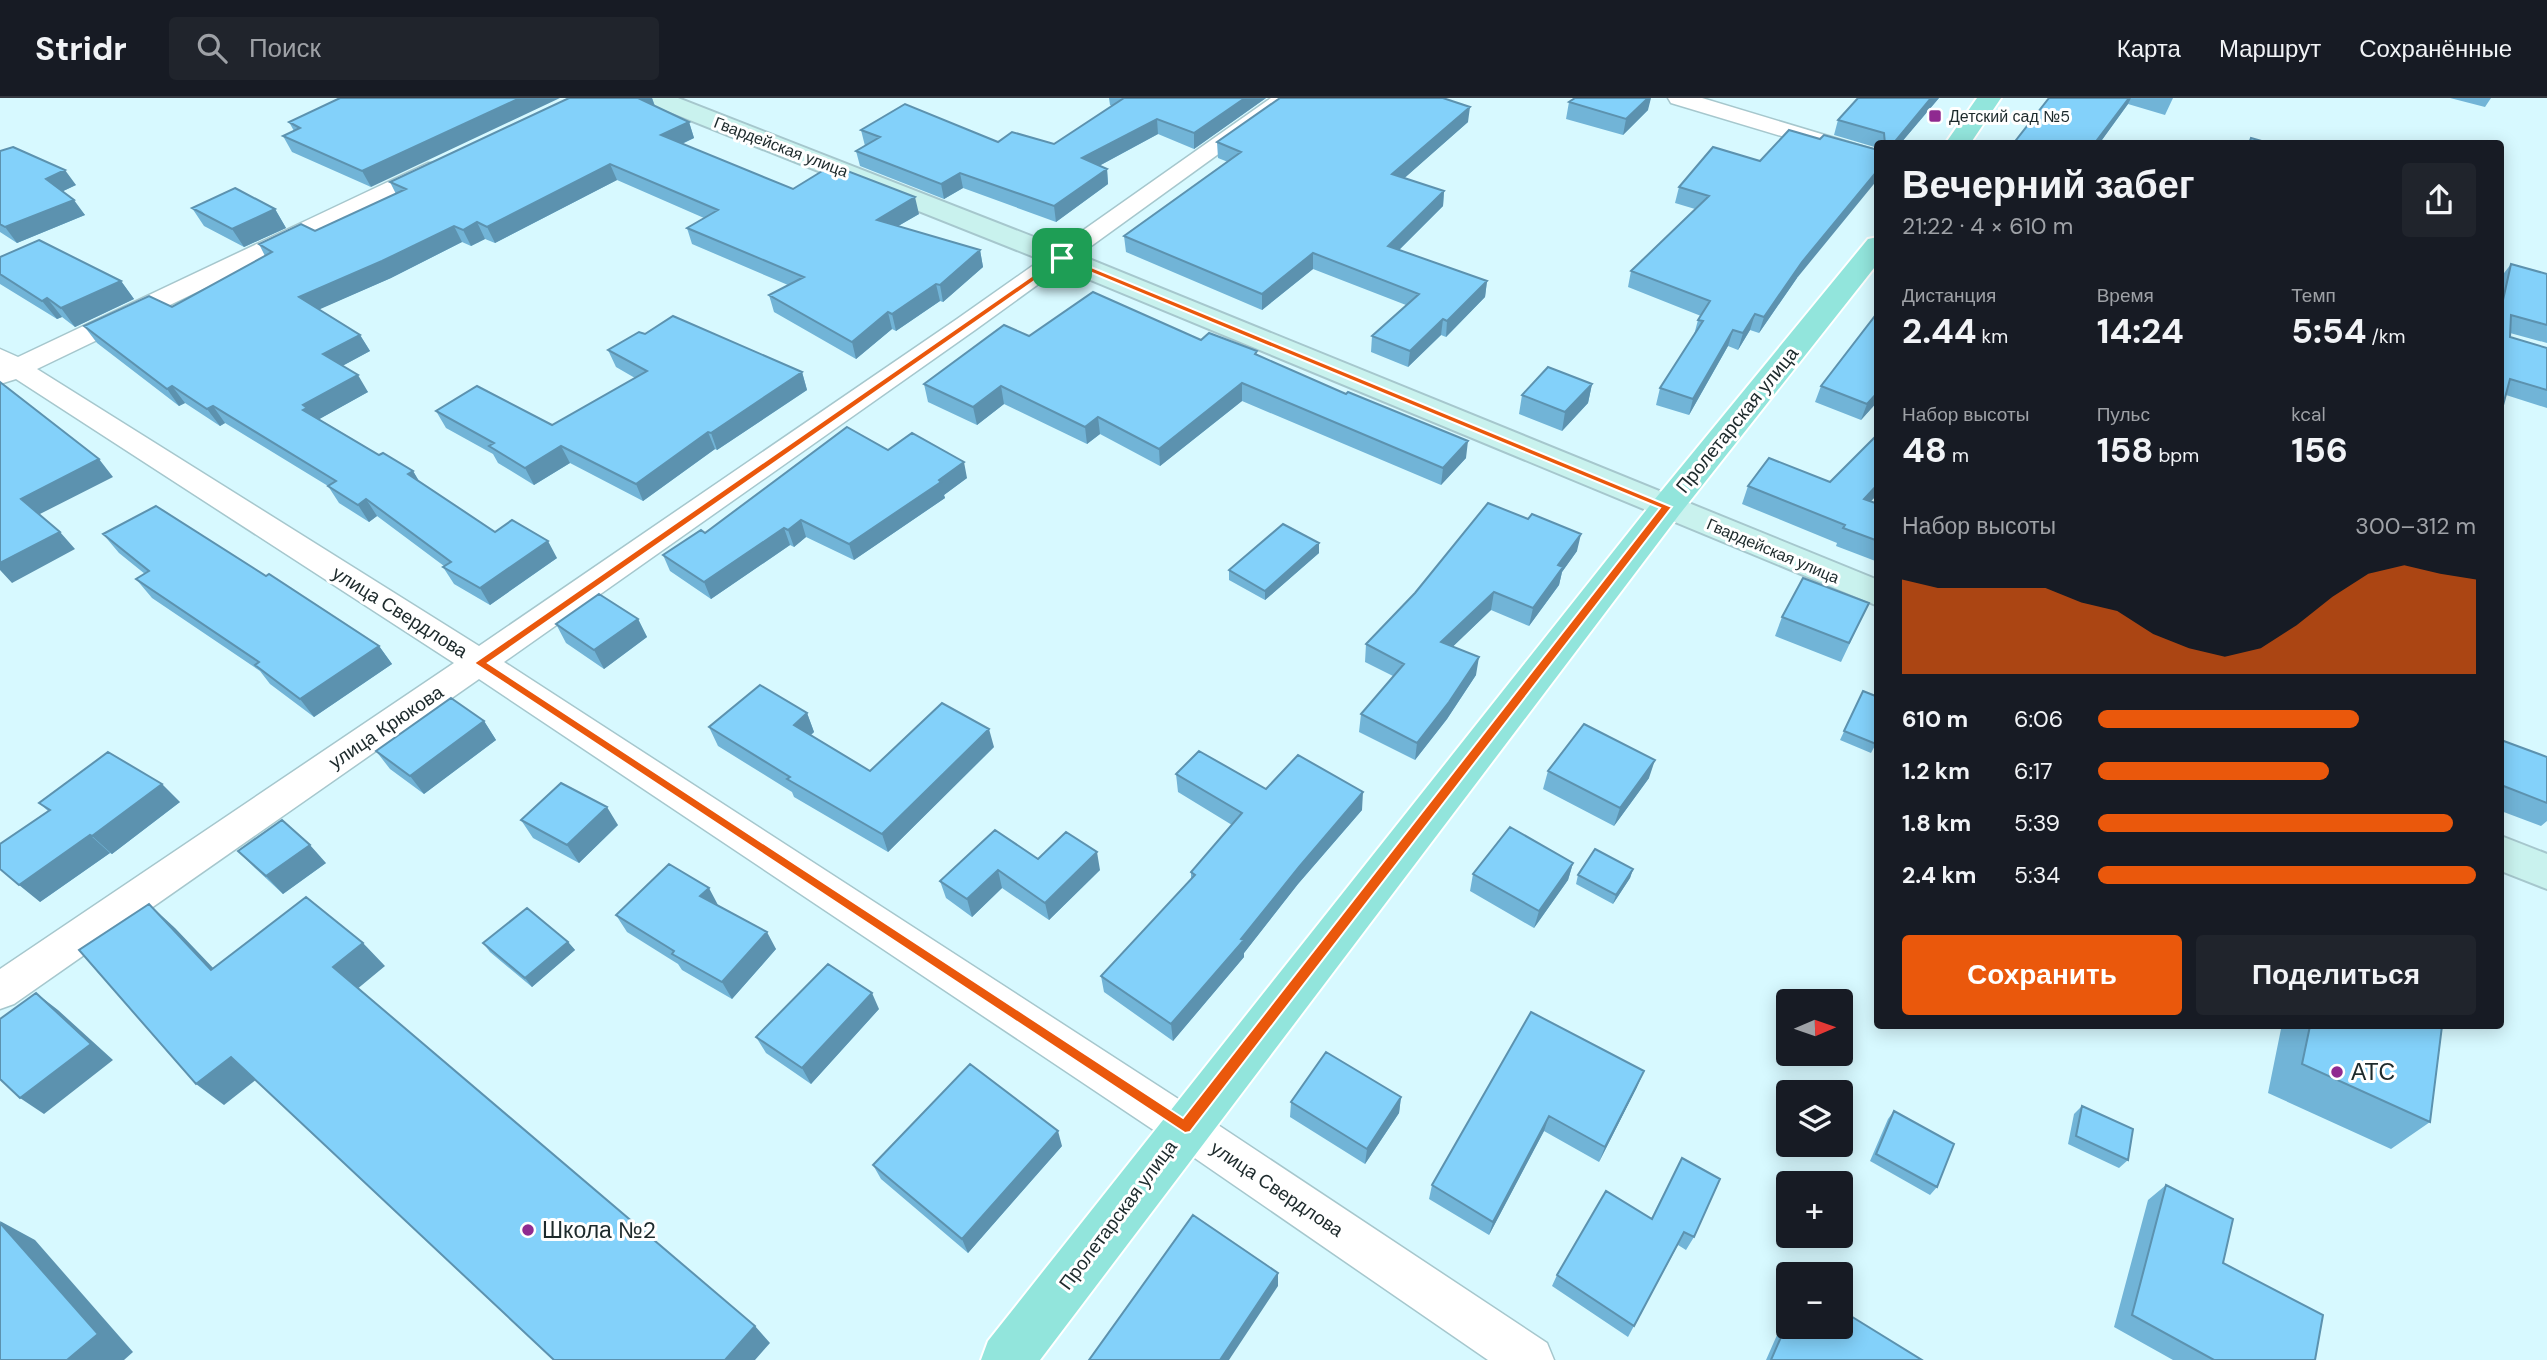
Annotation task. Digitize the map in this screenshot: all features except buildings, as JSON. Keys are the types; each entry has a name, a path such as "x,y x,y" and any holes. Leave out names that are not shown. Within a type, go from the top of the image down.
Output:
{"main road":[{"path":"1959,140 1989,98"},
{"name":"Пролетарская улица","path":"1007,1360 1667,507 1874,250"}],"street":[{"name":"Гвардейская улица","path":"656,98 1062,258 1874,592"},
{"name":"улица Крюкова","path":"0,991 480,663 1062,258 1285,98"},
{"path":"1679,98 1874,157"},
{"path":"5,367 458,158"},
{"name":"улица Свердлова","path":"5,367 480,663 1185,1127 1530,1360"},
{"path":"2504,854 2547,872"}],"place":[{"name":"Детский сад №5","path":"1935,116"},
{"name":"АТС","path":"2337,1072"},
{"name":"Школа №2","path":"528,1230"}],"route":[{"path":"1062,258 1667,507 1185,1127 480,663 1062,258"}]}
